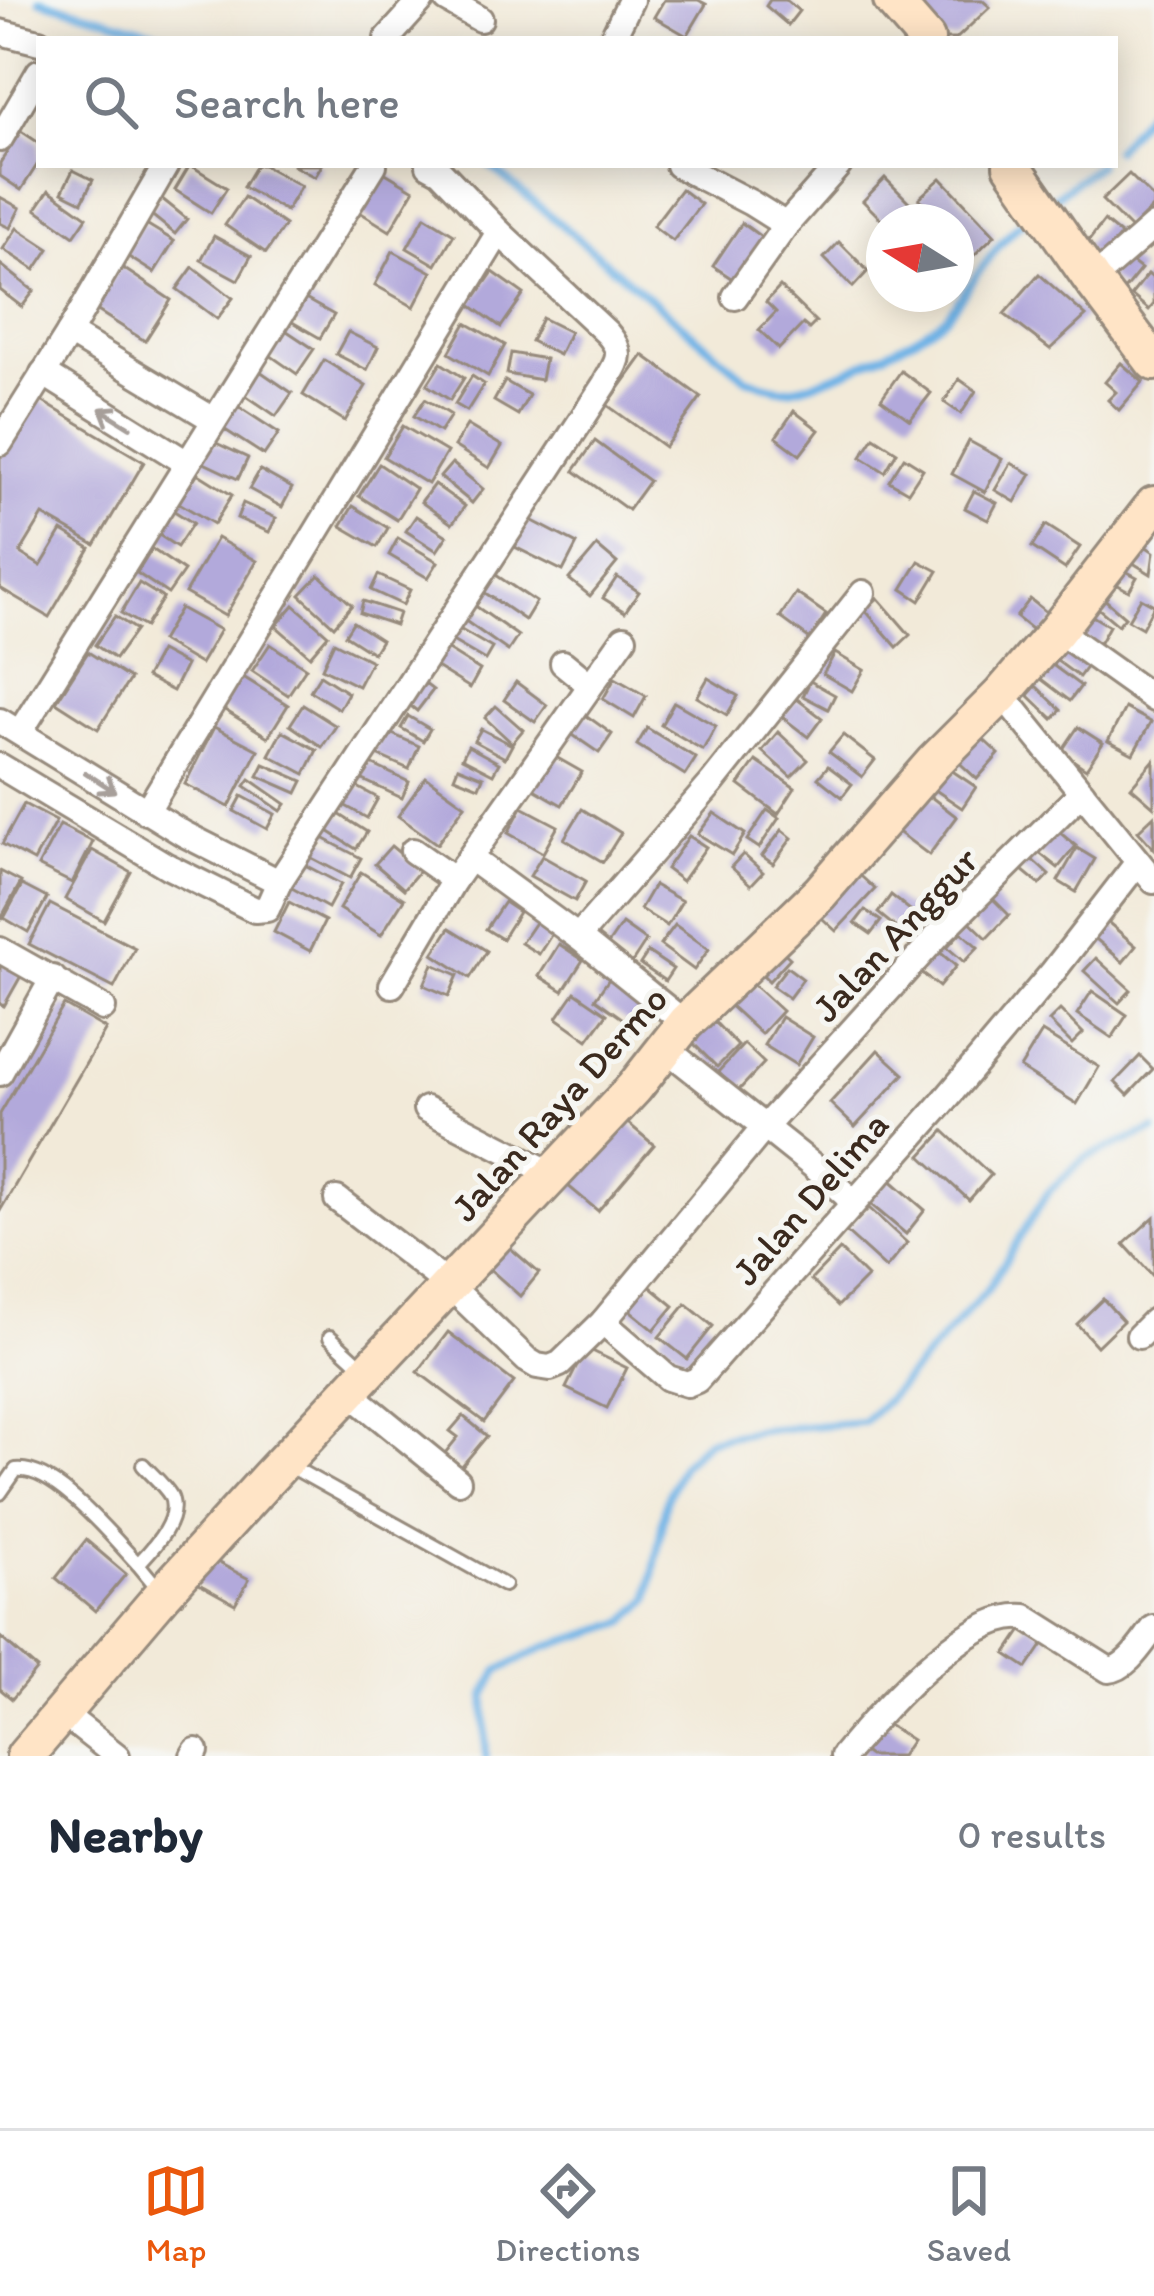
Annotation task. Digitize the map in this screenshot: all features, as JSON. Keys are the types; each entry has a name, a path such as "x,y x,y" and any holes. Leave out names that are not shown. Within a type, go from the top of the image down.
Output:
{"street":[{"path":"390,36 422,0"},
{"path":"447,0 480,19"},
{"path":"613,36 631,0"},
{"path":"897,2 924,36"},
{"path":"0,32 36,41"},
{"path":"0,139 36,76"},
{"path":"0,442 164,168"},
{"path":"372,168 20,732 10,772 167,866 255,910 267,909 279,882 619,358 618,346 607,333 432,168"},
{"path":"693,168 786,225"},
{"path":"736,297 786,225 835,168"},
{"path":"1027,187 1154,362"},
{"path":"1091,280 1154,226"},
{"path":"146,812 499,232"},
{"path":"69,333 214,420"},
{"path":"43,374 188,463"},
{"name":"Jalan Raya Dermo","path":"25,1756 163,1594 619,1103 675,1036 820,892 934,762 1002,694 1154,505"},
{"path":"578,938 712,783 863,592"},
{"path":"1057,630 1154,699"},
{"path":"392,985 454,880 624,638"},
{"path":"563,663 590,685"},
{"path":"1002,694 1146,872"},
{"path":"20,732 146,812 279,882"},
{"name":"Jalan Anggur","path":"337,1198 450,1286 527,1360 537,1366 560,1364 603,1322 764,1129 939,934 1082,792"},
{"path":"413,851 454,880"},
{"path":"470,858 578,938 764,1129 854,1202"},
{"name":"Jalan Delima","path":"603,1322 668,1378 687,1384 708,1370 1052,973 1146,872"},
{"path":"0,950 103,1008"},
{"path":"0,1072 53,978"},
{"path":"426,1108 552,1174"},
{"path":"359,1382 458,1481"},
{"path":"843,1756 914,1676 992,1622 1025,1617 1109,1670 1125,1663 1154,1628"},
{"path":"61,1712 117,1756"}],"lane":[{"path":"330,1336 359,1382"},
{"path":"284,1462 504,1585"},
{"path":"138,1564 167,1526 172,1505 170,1495 143,1466"},
{"path":"0,1493 16,1470 28,1469 56,1485 96,1520 163,1594"}],"building":[{"path":"664,0 706,4 687,36 654,17"},
{"path":"770,0 786,0 799,11 788,25 766,6"},
{"path":"912,0 982,0 990,7 959,36 942,36"},
{"path":"21,131 36,141 36,167 21,190 0,176 0,163"},
{"path":"188,168 227,188 211,213 175,190"},
{"path":"254,168 268,168 301,186 286,211 243,187"},
{"path":"298,168 320,168 315,177"},
{"path":"73,170 93,180 82,202 62,192"},
{"path":"382,171 414,190 390,231 358,211"},
{"path":"1129,174 1154,199 1154,206 1131,229 1102,200"},
{"path":"885,178 911,204 866,204 863,201"},
{"path":"941,178 966,204 924,204 919,198"},
{"path":"681,189 701,204 673,241 653,226"},
{"path":"49,190 87,217 74,236 36,209"},
{"path":"0,197 20,208 10,228 0,223"},
{"path":"244,197 285,225 266,253 225,225"},
{"path":"161,198 187,219 175,234 149,213"},
{"path":"974,213 995,235 974,255"},
{"path":"425,216 454,234 436,265 407,248"},
{"path":"1104,221 1121,235 1101,260 1084,247"},
{"path":"143,222 174,241 154,273 124,254"},
{"path":"742,223 764,239 740,284 713,266"},
{"path":"17,228 49,249 35,270 3,249"},
{"path":"214,236 251,256 238,280 201,260"},
{"path":"839,242 866,273 853,287 824,258"},
{"path":"393,251 432,272 414,307 375,285"},
{"path":"1124,256 1141,269 1124,290 1108,277"},
{"path":"0,264 34,291 22,307 0,290"},
{"path":"120,266 171,300 145,341 93,308"},
{"path":"193,267 233,298 217,319 177,289"},
{"path":"493,272 524,294 501,327 470,305"},
{"path":"1039,274 1086,316 1050,349 1004,314"},
{"path":"1148,274 1154,279 1154,304 1149,310 1131,295"},
{"path":"780,287 816,322 809,329 803,324 779,349 759,330 776,312 766,302"},
{"path":"300,296 334,315 320,338 287,319"},
{"path":"542,318 570,332 559,355 531,341"},
{"path":"466,323 505,345 488,376 449,353"},
{"path":"281,327 314,349 297,374 264,351"},
{"path":"348,332 378,347 367,370 336,354"},
{"path":"511,353 545,359 541,380 507,374"},
{"path":"643,355 701,397 665,447 607,405"},
{"path":"324,360 366,386 345,421 303,395"},
{"path":"441,363 464,378 450,400 427,385"},
{"path":"1121,363 1143,382 1119,410 1108,400 1116,392 1105,382"},
{"path":"257,369 292,393 276,416 241,392"},
{"path":"901,371 931,393 910,420 881,399"},
{"path":"472,376 484,384 467,411 455,404"},
{"path":"959,379 976,391 961,414 944,402"},
{"path":"505,381 529,395 518,415 494,401"},
{"path":"33,396 144,462 95,545 43,515 20,553 41,566 62,531 90,548 49,617 0,588 0,451"},
{"path":"425,399 451,415 440,432 414,416"},
{"path":"233,403 279,433 264,455 219,426"},
{"path":"794,411 819,430 800,455 776,437"},
{"path":"467,425 502,446 489,468 454,446"},
{"path":"403,426 447,452 428,484 384,457"},
{"path":"874,437 897,452 885,472 861,457"},
{"path":"212,441 248,458 238,479 202,462"},
{"path":"595,441 649,481 628,510 574,471"},
{"path":"969,441 1002,459 985,492 952,474"},
{"path":"904,457 923,469 908,492 889,481"},
{"path":"452,463 483,489 472,503 440,477"},
{"path":"1011,463 1031,474 1015,502 995,490"},
{"path":"379,464 416,489 397,520 359,496"},
{"path":"260,470 292,488 282,507 249,489"},
{"path":"197,473 232,495 214,524 179,503"},
{"path":"434,484 465,506 452,524 421,502"},
{"path":"974,491 997,503 988,520 965,508"},
{"path":"243,503 276,518 269,532 237,518"},
{"path":"353,506 388,528 377,547 341,526"},
{"path":"171,509 193,523 177,547 156,533"},
{"path":"416,516 447,536 437,551 406,531"},
{"path":"529,519 577,544 563,571 515,547"},
{"path":"1046,525 1080,547 1065,569 1032,547"},
{"path":"217,538 257,561 225,616 185,593"},
{"path":"398,538 438,562 428,578 389,555"},
{"path":"1136,540 1154,552 1151,574 1125,558"},
{"path":"597,546 617,563 590,596 569,579"},
{"path":"152,549 184,571 168,594 137,573"},
{"path":"919,561 938,571 920,601 902,589"},
{"path":"1116,566 1137,577 1129,591 1109,580"},
{"path":"487,569 536,602 525,620 475,586"},
{"path":"319,575 352,605 334,626 300,595"},
{"path":"378,575 410,590 403,605 371,590"},
{"path":"617,577 639,592 625,612 603,598"},
{"path":"139,583 163,598 145,627 121,613"},
{"path":"1094,590 1125,617 1118,625 1087,599"},
{"path":"796,593 826,614 817,628 825,633 817,644 780,617"},
{"path":"878,598 910,635 897,647 865,610"},
{"path":"1141,598 1154,605 1142,628 1128,620"},
{"path":"1030,599 1055,619 1041,637 1016,617"},
{"path":"467,600 518,636 508,651 457,615"},
{"path":"363,601 399,613 395,625 360,613"},
{"path":"294,605 328,635 310,656 276,626"},
{"path":"180,608 220,630 200,664 161,641"},
{"path":"1079,608 1109,626 1098,646 1068,629"},
{"path":"115,616 136,630 115,659 95,645"},
{"path":"353,622 381,640 373,653 345,635"},
{"path":"456,627 492,648 485,660 449,639"},
{"path":"1057,639 1089,663 1079,677 1046,653"},
{"path":"334,642 371,661 358,686 322,668"},
{"path":"270,644 306,668 288,695 252,671"},
{"path":"443,647 480,670 470,688 433,665"},
{"path":"160,651 186,665 173,691 146,677"},
{"path":"88,652 130,679 98,729 56,702"},
{"path":"835,653 864,670 852,691 823,674"},
{"path":"1043,658 1081,686 1070,701 1033,673"},
{"path":"240,675 288,705 268,737 220,707"},
{"path":"320,675 348,693 339,709 310,691"},
{"path":"416,677 433,690 417,711 401,698"},
{"path":"615,678 646,696 634,718 603,699"},
{"path":"708,678 738,696 727,715 697,697"},
{"path":"810,681 835,695 828,709 803,696"},
{"path":"516,682 547,705 535,722 504,700"},
{"path":"1036,686 1061,710 1053,719 1028,695"},
{"path":"797,699 822,718 808,737 782,717"},
{"path":"674,702 716,726 703,750 661,725"},
{"path":"303,705 336,726 322,747 290,725"},
{"path":"496,706 523,730 512,743 485,718"},
{"path":"1125,708 1151,722 1133,754 1108,741"},
{"path":"580,711 612,734 599,753 567,731"},
{"path":"408,716 430,729 423,741 401,728"},
{"path":"214,727 258,750 229,807 185,784"},
{"path":"1078,727 1103,743 1086,769 1061,752"},
{"path":"647,728 696,758 685,775 637,745"},
{"path":"481,729 512,745 505,758 474,741"},
{"path":"383,730 419,746 409,769 373,753"},
{"path":"973,730 999,754 977,779 950,754"},
{"path":"282,731 317,750 305,774 269,755"},
{"path":"778,732 808,760 791,777 762,751"},
{"path":"843,735 875,760 862,777 829,752"},
{"path":"468,746 499,763 493,774 462,758"},
{"path":"547,752 582,772 562,805 527,785"},
{"path":"1154,760 1154,807 1131,787"},
{"path":"756,761 795,788 778,814 739,785"},
{"path":"367,762 409,782 402,798 359,778"},
{"path":"264,764 303,781 297,793 258,776"},
{"path":"942,764 976,787 962,808 928,785"},
{"path":"828,766 852,784 842,797 818,778"},
{"path":"458,767 483,777 479,787 454,777"},
{"path":"426,777 465,805 437,844 398,816"},
{"path":"250,779 286,804 281,811 245,786"},
{"path":"352,784 378,798 367,818 342,804"},
{"path":"922,790 957,817 929,855 893,828"},
{"path":"242,796 275,814 267,829 234,811"},
{"path":"24,804 56,821 34,861 2,844"},
{"path":"522,807 558,826 543,853 508,833"},
{"path":"582,809 621,833 603,862 564,839"},
{"path":"767,810 779,818 759,848 747,840"},
{"path":"334,811 367,832 356,849 323,828"},
{"path":"714,813 745,834 732,855 698,834"},
{"path":"1154,816 1154,849 1138,831"},
{"path":"60,825 93,842 72,883 38,866"},
{"path":"1052,826 1076,846 1058,868 1034,849"},
{"path":"782,830 792,838 773,864 762,856"},
{"path":"689,836 706,847 682,881 666,869"},
{"path":"321,837 361,858 350,878 310,857"},
{"path":"391,846 420,870 404,889 375,864"},
{"path":"1077,848 1095,859 1076,892 1058,881"},
{"path":"92,850 131,872 104,921 65,899"},
{"path":"743,854 763,872 751,885 731,867"},
{"path":"1026,854 1049,875 1040,885 1016,865"},
{"path":"542,856 586,881 575,901 530,876"},
{"path":"303,864 341,884 328,908 290,887"},
{"path":"851,867 875,889 836,931 812,909"},
{"path":"0,871 21,882 0,920"},
{"path":"361,872 404,899 381,935 339,909"},
{"path":"22,885 47,898 28,932 4,918"},
{"path":"654,885 682,901 667,926 640,909"},
{"path":"987,893 1009,915 987,938 965,917"},
{"path":"891,895 924,921 910,939 878,913"},
{"path":"289,902 325,921 310,951 274,932"},
{"path":"504,902 519,912 502,939 486,929"},
{"path":"50,904 135,948 114,988 29,944"},
{"path":"865,910 881,921 871,934 855,923"},
{"path":"1103,918 1136,946 1123,962 1090,934"},
{"path":"536,921 553,932 539,954 521,943"},
{"path":"622,924 646,941 631,964 606,947"},
{"path":"675,925 709,949 694,970 660,945"},
{"path":"450,928 487,951 470,978 433,954"},
{"path":"961,932 978,947 964,962 947,947"},
{"path":"559,944 583,960 563,991 539,976"},
{"path":"778,947 790,958 769,981 757,969"},
{"path":"936,949 956,966 939,987 918,970"},
{"path":"648,952 673,969 665,981 640,964"},
{"path":"1096,958 1131,990 1119,1003 1084,971"},
{"path":"0,962 22,974 4,1006 0,1004"},
{"path":"433,964 458,975 449,996 424,985"},
{"path":"787,967 803,979 789,998 772,986"},
{"path":"609,979 647,1006 633,1026 595,999"},
{"path":"747,979 782,1011 761,1034 726,1002"},
{"path":"1092,991 1127,1015 1112,1038 1077,1014"},
{"path":"575,992 607,1014 588,1040 557,1018"},
{"path":"64,1005 106,1029 0,1211 0,1114"},
{"path":"1060,1010 1083,1033 1072,1044 1049,1021"},
{"path":"781,1017 813,1037 796,1065 764,1045"},
{"path":"711,1018 738,1046 717,1067 689,1039"},
{"path":"1042,1032 1099,1067 1077,1104 1020,1068"},
{"path":"744,1044 764,1063 738,1091 718,1072"},
{"path":"878,1050 904,1074 855,1127 830,1103"},
{"path":"1140,1056 1153,1069 1128,1095 1115,1082"},
{"path":"616,1113 654,1145 598,1211 561,1180"},
{"path":"944,1131 991,1175 969,1200 921,1156"},
{"path":"888,1178 925,1210 906,1234 868,1202"},
{"path":"869,1208 907,1243 886,1268 846,1232"},
{"path":"1154,1217 1154,1277 1124,1244"},
{"path":"501,1240 539,1273 520,1296 482,1262"},
{"path":"840,1250 867,1277 838,1306 811,1280"},
{"path":"646,1283 674,1306 654,1330 626,1307"},
{"path":"1103,1299 1123,1321 1097,1346 1077,1324"},
{"path":"686,1304 713,1326 687,1359 659,1337"},
{"path":"448,1332 514,1382 484,1422 418,1372"},
{"path":"586,1348 627,1368 607,1408 566,1388"},
{"path":"463,1416 487,1436 461,1467 445,1453 458,1437 450,1431"},
{"path":"86,1540 126,1574 95,1611 56,1578"},
{"path":"204,1555 249,1579 235,1604 190,1579"},
{"path":"1027,1623 1048,1637 1027,1668 1006,1654"},
{"path":"0,1637 37,1669 12,1699 0,1689"},
{"path":"882,1721 912,1740 901,1756 869,1756 862,1751"}],"waterway":[{"path":"40,0 167,36"},
{"path":"1118,146 1154,103"},
{"path":"493,168 746,378 782,389 843,372 938,323 998,247 1033,213"},
{"path":"1049,201 1094,168"},
{"path":"486,1756 485,1696 498,1671 543,1648 625,1622 649,1599 666,1501 682,1464 708,1440 760,1430 863,1422 988,1289 1048,1192 1085,1158 1154,1130"}]}
